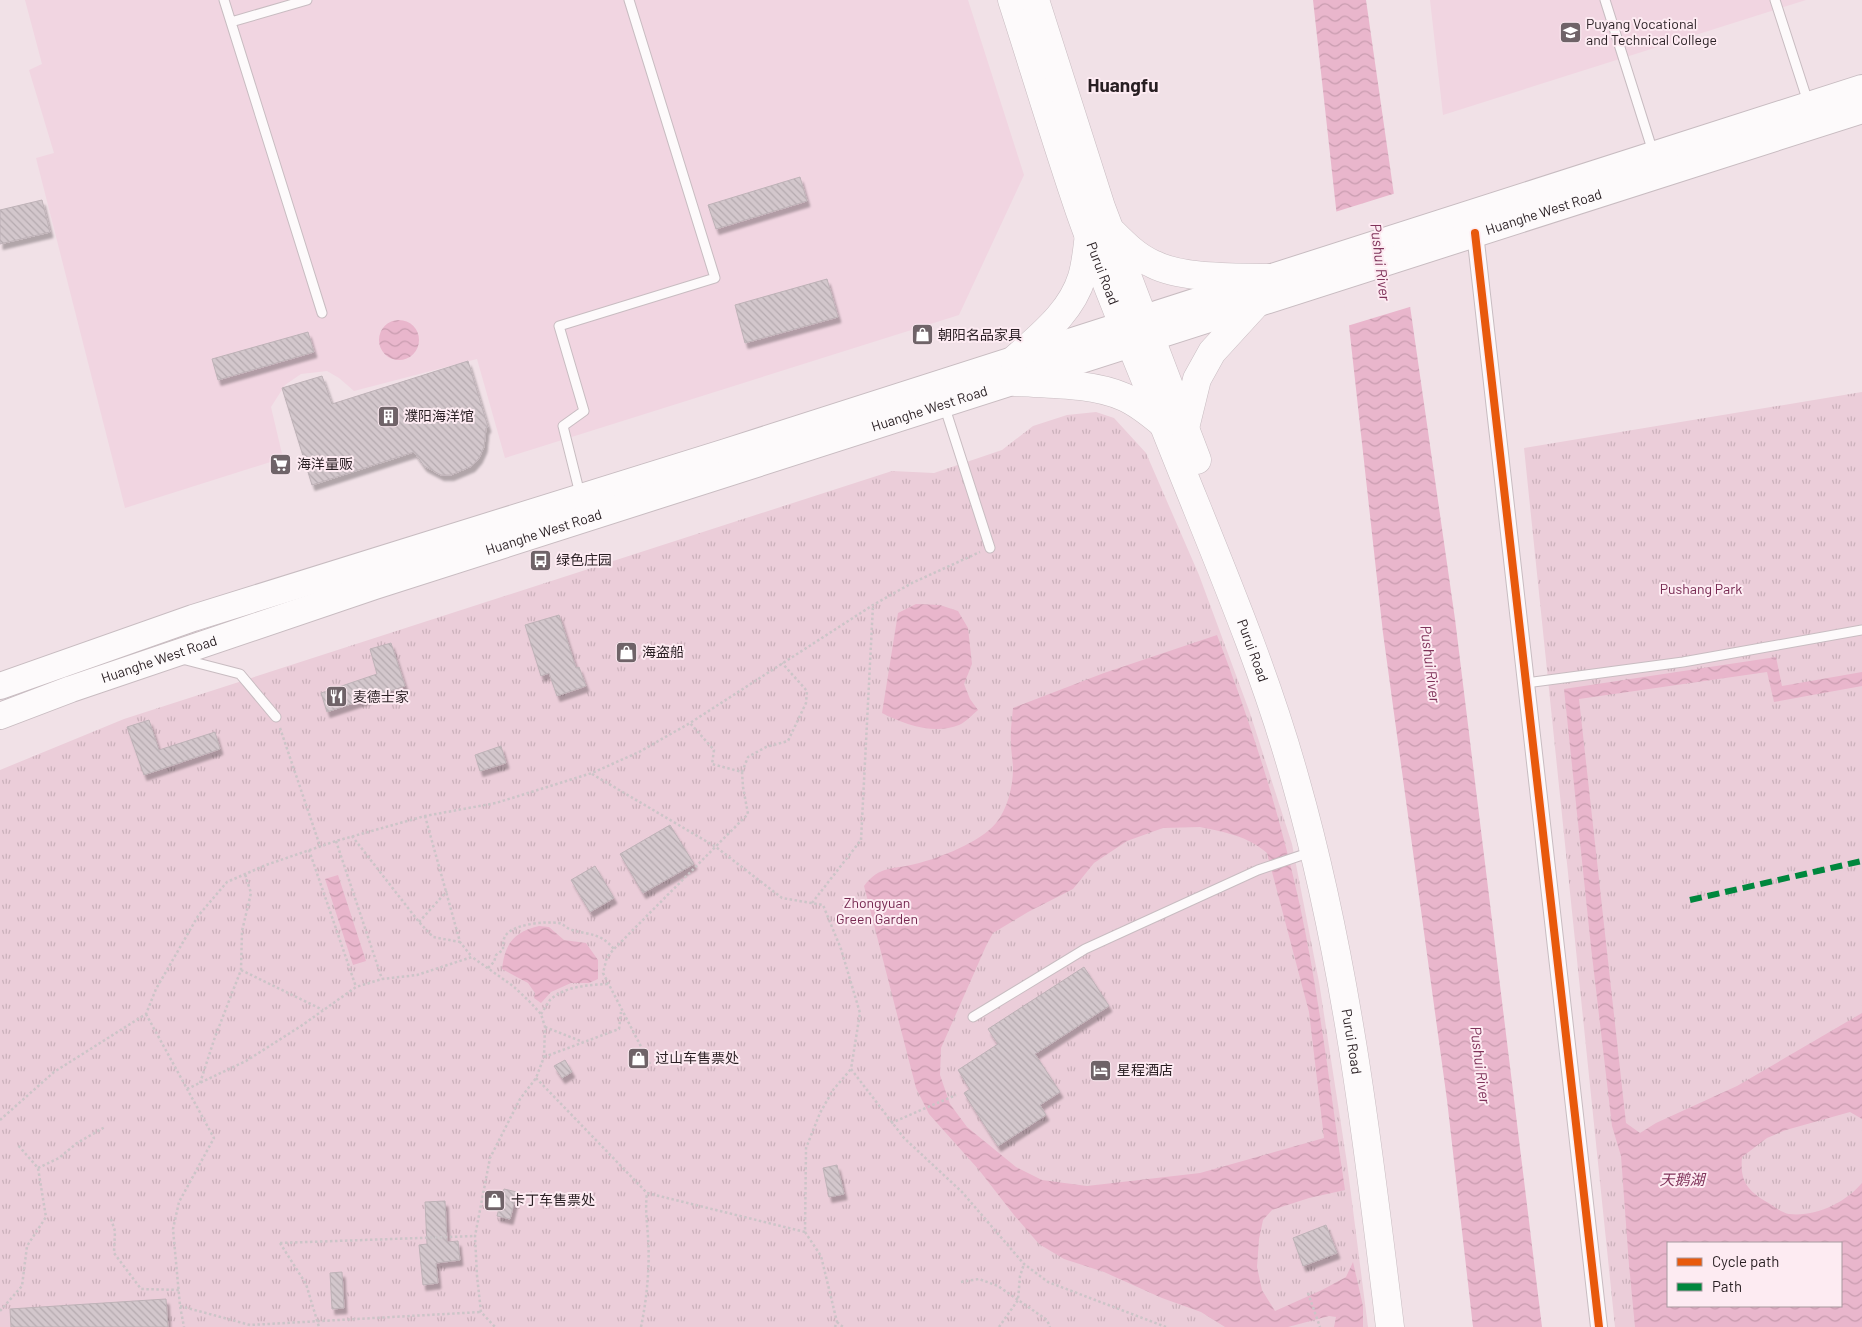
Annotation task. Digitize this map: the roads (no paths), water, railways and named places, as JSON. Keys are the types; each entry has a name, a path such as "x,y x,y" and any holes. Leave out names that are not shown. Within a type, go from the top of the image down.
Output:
{"highway":[{"name":"Purui Road","path":"1012,0 1174,425 1287,694 1312,774 1353,944 1365,1012 1383,1132 1407,1327"},
{"name":"Purui Road","path":"1034,0 1099,232"},
{"path":"1255,305 1212,352 1174,425 1123,396 1014,371 1071,303 1099,232 1153,265 1177,272 1269,278"},
{"name":"Purui Road","path":"1174,425 1271,700 1314,851 1336,947 1348,1014 1364,1115 1390,1327"}],"main road":[{"name":"Huanghe West Road","path":"0,686 193,618 581,497 1014,371 1138,332 1255,305 1322,272 1434,236 1653,154 1862,88"},
{"name":"Huanghe West Road","path":"1434,236 1475,233 1862,110"},
{"name":"Huanghe West Road","path":"1138,332 1269,278 1322,272"},
{"name":"Huanghe West Road","path":"0,716 375,586 944,405 1014,371"}],"street":[{"path":"1475,233 1599,1327"}],"lane":[{"path":"224,0 322,313"},
{"path":"231,22 307,0"},
{"path":"581,497 563,426 584,411 558,326 715,278 629,0"},
{"path":"1605,0 1653,154"},
{"path":"1775,0 1809,105"},
{"path":"944,405 990,548"},
{"path":"1526,683 1683,662 1862,630"},
{"path":"170,656 240,674 276,717"},
{"path":"973,1017 1085,949 1258,870 1314,851"}],"water":[{"name":"Pushui River","path":"1313,0 1366,0 1455,619 1542,1327 1473,1327 1447,1100 1383,633"},
{"path":"399,320 410,323 416,329 419,340 416,351 410,357 399,360 388,357 382,351 379,340 382,329 388,323"},
{"path":"916,604 940,605 958,611 968,628 972,664 964,684 970,699 978,710 967,720 950,728 930,729 910,725 882,713 898,613"},
{"path":"1217,635 1264,769 1300,906 1314,977 1345,1190 1309,1198 1272,1210 1263,1220 1259,1239 1257,1267 1262,1290 1275,1311 1346,1277 1353,1262 1363,1306 1363,1327 1334,1327 1336,1317 1329,1316 1288,1327 1225,1327 1201,1312 1162,1298 1104,1272 1064,1259 1039,1244 979,1170 929,1114 916,1088 864,886 881,871 924,862 946,854 970,843 989,830 1000,818 1011,791 1013,708 1104,673","holes":["1200,827 1227,833 1252,842 1267,853 1309,1012 1324,1138 1200,1173 1087,1186 1042,1180 1016,1167 967,1127 950,1104 940,1075 941,1048 986,946 993,933 1028,912 1073,889 1094,863 1127,841 1163,828"]},
{"name":"天鹅湖","path":"1776,657 1782,686 1862,672 1862,686 1774,702 1767,672 1579,699 1626,1123 1640,1133 1656,1123 1737,1086 1862,1013 1862,1119 1850,1112 1786,1130 1767,1138 1742,1157 1742,1172 1749,1188 1758,1197 1789,1214 1809,1213 1829,1207 1847,1197 1862,1183 1862,1327 1635,1327 1621,1156 1612,1126 1564,689"},
{"path":"338,875 366,961 353,965 325,879"},
{"path":"539,926 549,927 564,940 586,943 598,960 598,979 589,983 571,983 551,992 541,1003 534,998 535,993 528,983 502,969 503,960 512,940 517,935"}],"place":[{"name":"Puyang Vocational and Technical College","path":"1570,32"},
{"name":"朝阳名品家具","path":"922,335"},
{"name":"濮阳海洋馆","path":"388,416"},
{"name":"海洋量贩","path":"281,464"},
{"name":"绿色庄园","path":"540,560"},
{"name":"海盗船","path":"626,652"},
{"name":"麦德士家","path":"337,697"},
{"name":"过山车售票处","path":"639,1058"},
{"name":"星程酒店","path":"1101,1070"},
{"name":"卡丁车售票处","path":"495,1200"}],"district":[{"name":"Huangfu","path":"1123,85"}],"park label":[{"name":"Pushang Park","path":"1701,589"},
{"name":"Zhongyuan Green Garden","path":"877,912"}]}
